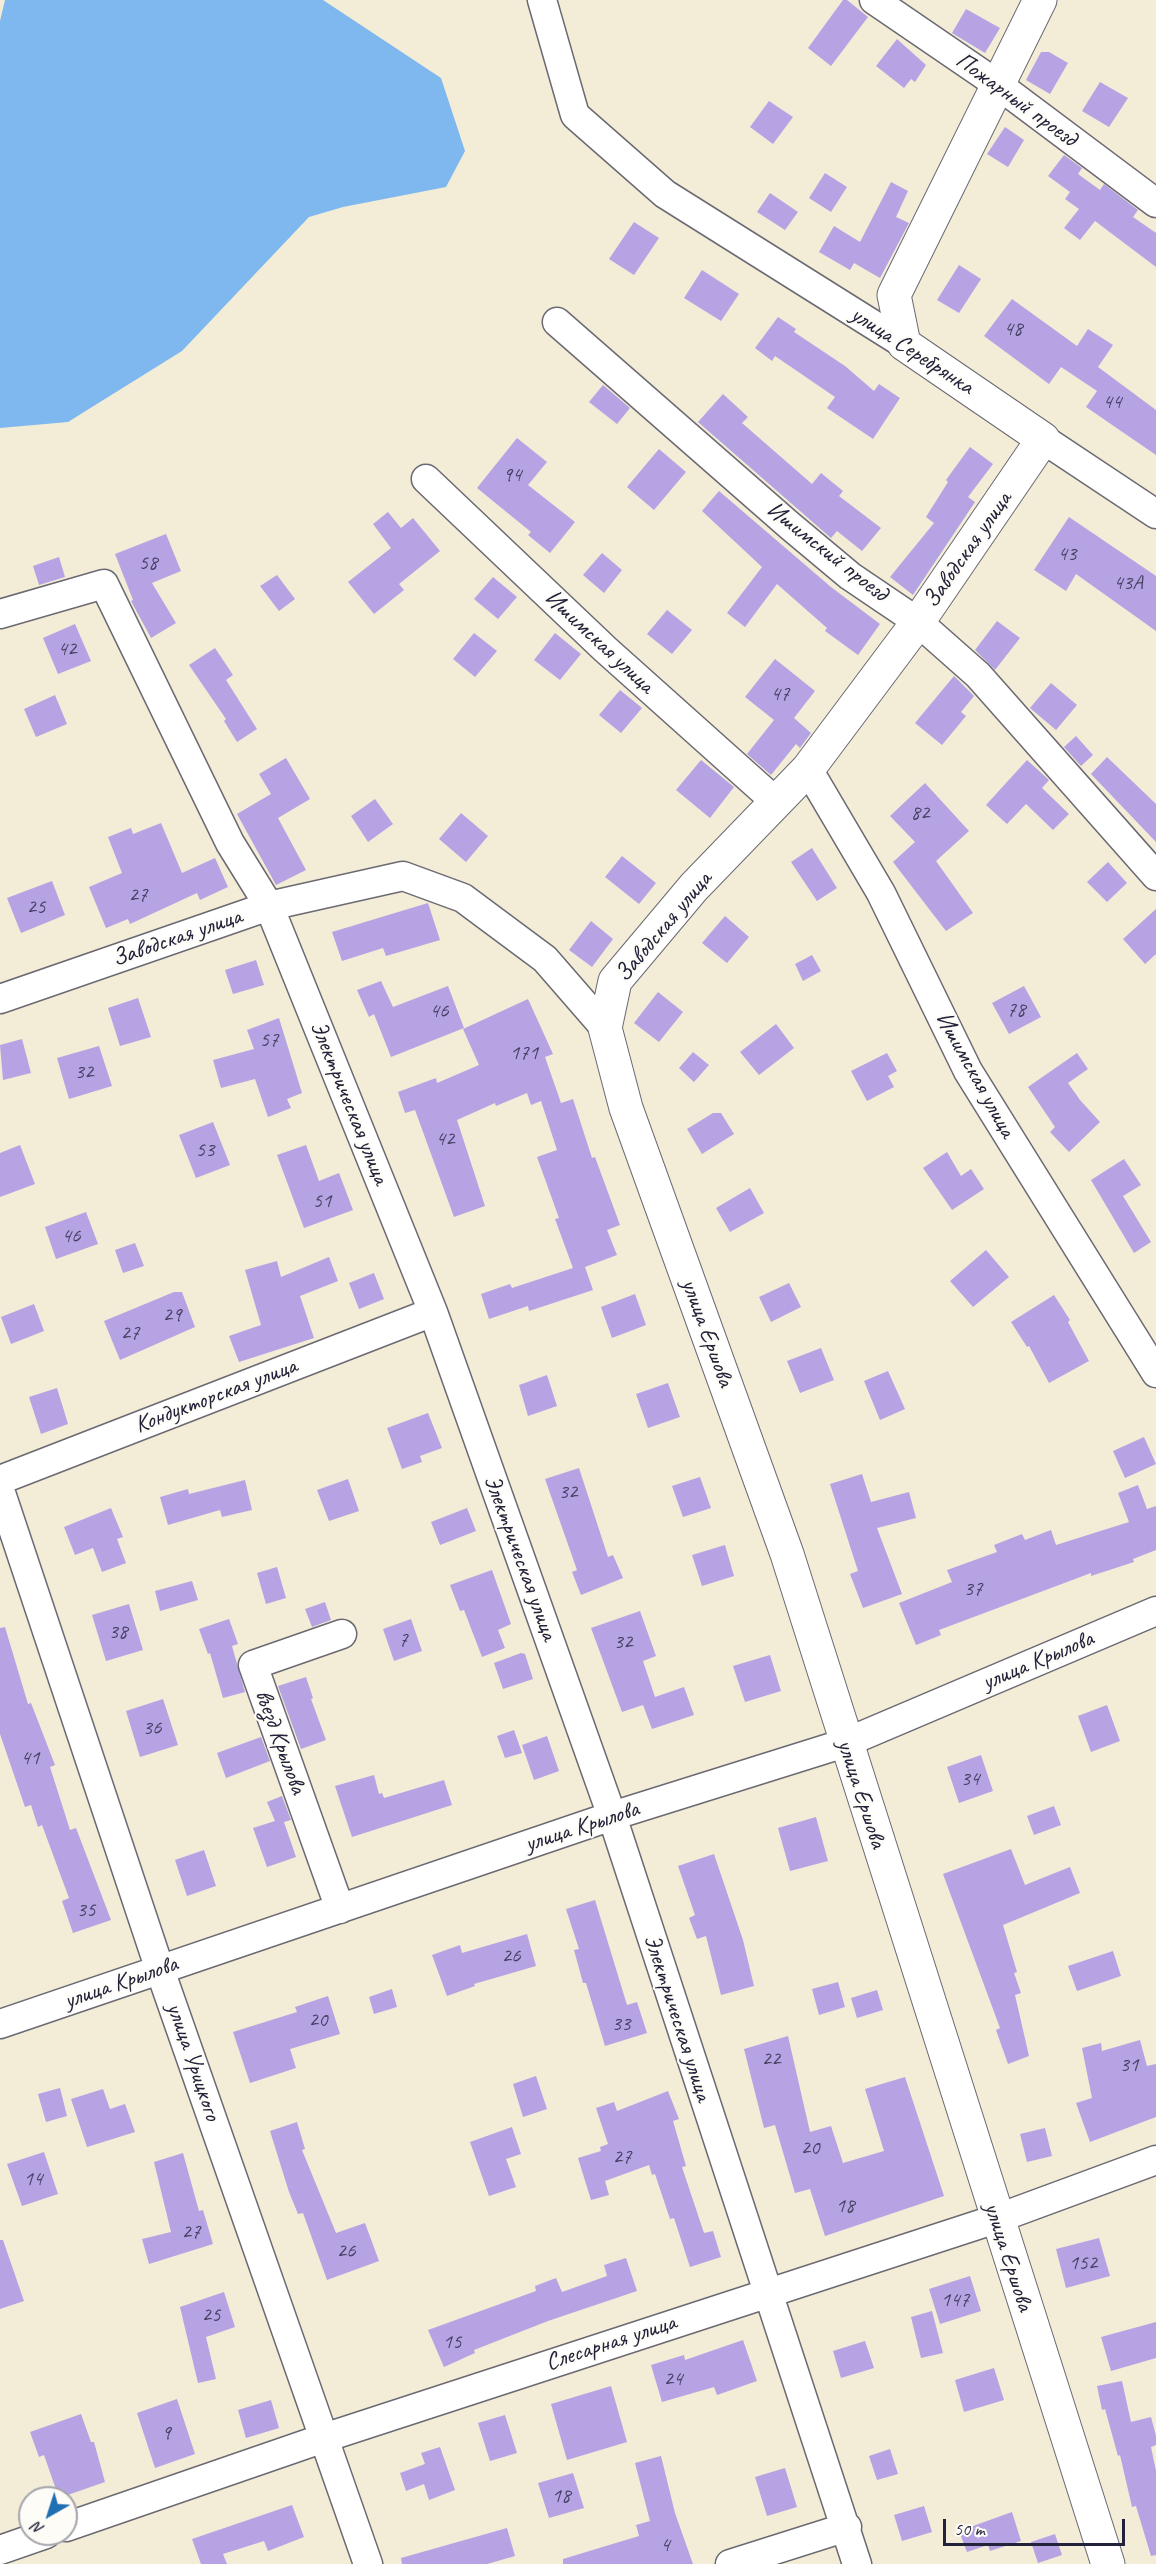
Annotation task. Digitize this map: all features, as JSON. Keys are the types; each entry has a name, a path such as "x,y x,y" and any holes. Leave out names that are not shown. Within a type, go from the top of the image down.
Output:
{"street":[{"name":"улица Серебрянка","path":"542,0 575,115 665,194 904,344 1156,514"},
{"name":"Пожарный проезд","path":"874,0 997,84 1156,203"},
{"path":"904,344 894,295 1040,0"},
{"name":"Ишимский проезд","path":"557,322 789,525 850,576 918,622 978,675 1156,876"},
{"name":"Заводская улица","path":"604,1028 615,981 694,887 808,769 918,622 1043,439"},
{"name":"Ишимская улица","path":"426,479 605,649 776,802"},
{"name":"Электрическая улица","path":"0,614 104,584 230,843 269,906 433,1312 612,1816 767,2292 847,2527 857,2564"},
{"name":"Ишимская улица","path":"808,769 881,893 968,1071 1156,1373"},
{"name":"Заводская улица","path":"0,999 269,906 403,876 463,898 545,959 604,1028"},
{"name":"улица Ершова","path":"604,1028 626,1107 786,1554 1107,2564"},
{"name":"Кондукторская улица","path":"0,1480 433,1312"},
{"name":"улица Урицкого","path":"0,1490 160,1970 368,2564"},
{"name":"улица Крылова","path":"0,2024 612,1816 845,1743 1156,1611"},
{"name":"въезд Крылова","path":"340,1908 253,1665 342,1634"},
{"name":"Слесарная улица","path":"78,2523 324,2438 996,2219 1156,2160"},
{"path":"730,2564 847,2527"},
{"path":"0,2550 18,2544"}],"water":[{"path":"5,0 323,0 441,78 465,151 446,187 343,207 309,217 182,351 68,422 0,428 0,21"}],"building":[{"path":"843,0 847,0 868,17 831,66 808,48"},
{"path":"966,9 1000,28 985,53 952,33"},
{"path":"897,39 926,65 915,82 911,79 904,88 876,66"},
{"path":"1041,52 1049,52 1068,63 1050,94 1026,80"},
{"path":"1100,82 1128,98 1109,127 1082,111"},
{"path":"769,101 793,117 773,144 750,127"},
{"path":"1005,127 1024,140 1008,167 987,154"},
{"path":"1064,155 1082,168 1078,174 1100,190 1104,184 1138,210 1133,217 1156,233 1156,267 1095,221 1080,240 1064,228 1079,209 1065,199 1070,192 1048,176"},
{"path":"825,173 847,187 831,212 809,198"},
{"path":"891,182 908,191 896,217 909,223 880,278 854,263 850,270 819,252 834,226 860,242"},
{"path":"770,193 798,212 785,230 757,212"},
{"path":"634,222 659,238 634,275 609,259"},
{"path":"959,265 981,279 959,313 937,300"},
{"path":"702,270 739,294 721,321 684,298"},
{"path":"1012,299 1077,346 1088,329 1113,345 1098,367 1156,410 1156,455 1086,407 1097,391 1061,367 1049,384 984,336"},
{"path":"778,317 796,329 794,332 845,366 874,391 879,384 900,398 873,439 827,408 835,397 775,356 772,361 755,348"},
{"path":"603,385 630,408 617,424 589,402"},
{"path":"723,394 748,417 742,423 812,484 821,473 843,491 839,496 881,528 862,551 837,531 831,538 698,422"},
{"path":"517,438 547,462 528,485 575,522 550,553 528,535 531,532 477,488"},
{"path":"970,447 993,464 968,497 975,502 913,595 890,577 934,523 926,517 948,482 946,480"},
{"path":"659,449 686,472 654,510 627,487"},
{"path":"719,491 831,587 880,624 858,655 825,631 827,628 777,584 745,627 727,613 762,567 702,511"},
{"path":"388,512 401,528 413,518 440,551 399,584 404,590 374,614 348,582 391,548 373,524"},
{"path":"1069,517 1156,576 1156,631 1076,574 1066,591 1034,570"},
{"path":"166,534 181,571 152,583 176,623 151,638 131,601 133,600 115,554"},
{"path":"602,553 622,570 604,593 583,575"},
{"path":"59,557 65,577 39,585 33,566"},
{"path":"277,575 295,599 279,611 260,586"},
{"path":"493,577 517,597 498,619 474,599"},
{"path":"667,610 692,630 672,654 647,634"},
{"path":"997,621 1020,638 995,670 975,650"},
{"path":"75,624 91,661 58,674 43,638"},
{"path":"474,633 497,651 475,677 453,659"},
{"path":"555,633 581,654 560,680 534,660"},
{"path":"215,648 233,675 226,680 257,729 237,742 224,721 226,719 189,665"},
{"path":"775,659 815,691 794,718 811,733 800,748 796,744 771,775 747,754 774,720 745,697"},
{"path":"954,676 974,696 961,712 966,716 942,745 915,723"},
{"path":"1051,683 1077,705 1056,730 1030,708"},
{"path":"620,690 642,708 621,733 599,715"},
{"path":"55,695 67,724 36,737 24,709"},
{"path":"1076,736 1093,755 1081,766 1064,747"},
{"path":"1107,757 1156,804 1156,842 1091,774"},
{"path":"286,758 310,799 278,818 306,870 276,885 237,814 271,794 259,774"},
{"path":"701,760 734,787 710,818 676,790"},
{"path":"1027,760 1049,780 1042,788 1069,814 1053,830 1026,804 1007,824 986,805"},
{"path":"925,783 969,831 936,861 973,913 946,931 893,862 915,842 890,816"},
{"path":"375,799 393,824 368,842 351,816"},
{"path":"461,813 488,836 466,862 439,839"},
{"path":"161,823 182,873 215,858 228,887 200,900 197,893 130,924 128,919 106,928 89,887 122,873 108,837 131,828 133,834"},
{"path":"812,848 837,888 817,901 791,862"},
{"path":"622,856 656,883 639,904 605,877"},
{"path":"1108,862 1127,883 1107,902 1087,882"},
{"path":"52,881 65,915 21,933 7,898"},
{"path":"428,903 440,940 386,956 383,948 342,961 332,932"},
{"path":"1156,909 1156,954 1145,964 1123,939"},
{"path":"725,916 749,937 727,963 702,943"},
{"path":"591,921 613,939 592,967 569,950"},
{"path":"812,955 821,971 803,981 795,964"},
{"path":"256,960 264,985 233,994 225,970"},
{"path":"381,981 393,1007 448,986 464,1028 391,1057 374,1014 369,1017 357,990"},
{"path":"1024,986 1041,1017 1009,1034 992,1003"},
{"path":"658,992 683,1012 659,1042 634,1023"},
{"path":"138,998 151,1037 120,1046 108,1008"},
{"path":"528,999 553,1054 545,1057 561,1103 573,1099 592,1158 595,1157 620,1225 607,1230 617,1255 585,1267 593,1290 529,1311 528,1306 489,1319 481,1294 510,1284 512,1288 573,1268 555,1219 559,1218 537,1157 557,1150 541,1101 531,1105 527,1093 496,1106 495,1103 457,1120 485,1206 454,1217 415,1110 405,1113 398,1092 436,1078 437,1083 479,1065 463,1029"},
{"path":"279,1018 302,1093 287,1099 291,1108 268,1117 255,1079 221,1088 213,1060 254,1049 247,1030"},
{"path":"776,1024 794,1048 759,1075 740,1052"},
{"path":"22,1039 31,1073 3,1080 0,1045"},
{"path":"99,1046 112,1086 69,1099 57,1058"},
{"path":"693,1052 709,1065 694,1082 679,1068"},
{"path":"887,1053 897,1071 888,1076 894,1087 867,1101 851,1071"},
{"path":"1077,1053 1088,1069 1068,1083 1100,1122 1069,1152 1050,1132 1055,1127 1028,1087"},
{"path":"713,1113 721,1113 734,1134 702,1154 687,1129"},
{"path":"213,1122 230,1165 196,1178 179,1135"},
{"path":"20,1145 35,1184 0,1197 0,1153"},
{"path":"306,1145 319,1181 339,1173 353,1210 304,1228 277,1155"},
{"path":"947,1152 961,1176 971,1169 984,1189 952,1210 923,1168"},
{"path":"1124,1159 1141,1185 1123,1196 1151,1242 1134,1253 1091,1180"},
{"path":"750,1188 764,1213 730,1232 716,1208"},
{"path":"86,1212 98,1244 56,1259 45,1227"},
{"path":"135,1243 144,1266 123,1273 115,1250"},
{"path":"986,1250 1009,1277 973,1307 950,1281"},
{"path":"329,1257 338,1281 300,1296 314,1338 239,1362 229,1336 261,1325 245,1270 277,1261 281,1277"},
{"path":"374,1273 384,1299 359,1309 349,1283"},
{"path":"789,1283 801,1307 771,1322 759,1297"},
{"path":"174,1292 182,1292 195,1327 120,1360 104,1321"},
{"path":"635,1294 646,1325 612,1338 601,1307"},
{"path":"1054,1295 1070,1320 1068,1322 1089,1361 1049,1383 1029,1346 1027,1347 1011,1322"},
{"path":"34,1304 44,1331 11,1344 1,1317"},
{"path":"821,1348 834,1380 800,1393 787,1361"},
{"path":"888,1371 905,1409 880,1420 864,1381"},
{"path":"547,1375 557,1406 528,1416 519,1385"},
{"path":"668,1383 680,1417 648,1428 636,1394"},
{"path":"57,1388 68,1424 41,1434 29,1397"},
{"path":"428,1413 442,1448 420,1456 422,1462 402,1469 387,1428"},
{"path":"1144,1437 1156,1464 1125,1478 1113,1451"},
{"path":"579,1468 608,1557 613,1555 623,1578 581,1595 572,1572 577,1570 545,1479"},
{"path":"862,1474 871,1502 909,1492 916,1518 877,1528 902,1594 863,1608 850,1574 858,1571 830,1484"},
{"path":"700,1477 711,1508 683,1517 672,1486"},
{"path":"348,1479 359,1511 329,1521 317,1490"},
{"path":"245,1480 252,1510 222,1517 220,1510 168,1525 160,1497 188,1489 189,1494"},
{"path":"1138,1485 1147,1509 1156,1506 1156,1550 1133,1559 1134,1562 1091,1576 1091,1573 939,1630 941,1635 916,1645 899,1603 952,1582 947,1570 997,1552 994,1545 1022,1534 1025,1540 1051,1530 1056,1545 1129,1522 1118,1493"},
{"path":"111,1508 123,1537 117,1539 126,1563 102,1572 93,1548 75,1555 64,1527"},
{"path":"467,1508 476,1531 440,1545 431,1522"},
{"path":"725,1545 734,1576 702,1586 692,1555"},
{"path":"277,1567 286,1598 266,1604 257,1573"},
{"path":"492,1570 511,1624 498,1630 505,1648 482,1657 464,1610 460,1611 450,1585"},
{"path":"192,1581 198,1600 160,1611 155,1591"},
{"path":"325,1602 331,1620 312,1627 305,1609"},
{"path":"129,1604 143,1650 106,1661 92,1615"},
{"path":"640,1611 656,1656 643,1661 655,1697 684,1687 694,1715 652,1729 643,1705 622,1712 591,1628"},
{"path":"229,1619 238,1644 232,1646 245,1692 223,1698 210,1653 208,1654 199,1629"},
{"path":"411,1619 422,1651 394,1661 383,1629"},
{"path":"5,1627 28,1704 31,1703 55,1765 50,1767 70,1830 76,1828 111,1920 73,1933 62,1901 69,1898 42,1825 38,1827 31,1805 25,1807 0,1734 0,1628"},
{"path":"521,1653 525,1654 533,1679 503,1689 494,1663"},
{"path":"770,1655 781,1691 745,1702 733,1666"},
{"path":"306,1677 313,1698 311,1699 326,1740 301,1749 278,1686"},
{"path":"163,1699 178,1745 140,1757 126,1711"},
{"path":"1107,1705 1120,1741 1091,1752 1078,1716"},
{"path":"514,1730 522,1753 505,1758 497,1736"},
{"path":"547,1736 559,1771 534,1780 522,1745"},
{"path":"261,1737 270,1761 226,1778 217,1753"},
{"path":"981,1755 993,1791 959,1803 947,1767"},
{"path":"374,1775 379,1794 382,1793 384,1798 444,1780 452,1805 352,1837 335,1786"},
{"path":"282,1796 291,1820 284,1822 296,1857 267,1867 253,1828 275,1821 267,1802"},
{"path":"1054,1806 1061,1825 1034,1835 1027,1816"},
{"path":"816,1817 828,1861 790,1871 778,1828"},
{"path":"1011,1849 1025,1885 1070,1867 1080,1893 1003,1925 1017,1972 1014,1973 1021,1993 1015,1995 1029,2056 1008,2064 996,2030 1000,2028 943,1874"},
{"path":"204,1850 216,1886 187,1896 175,1860"},
{"path":"714,1854 743,1940 754,1986 721,1995 706,1936 697,1939 689,1918 695,1915 678,1866"},
{"path":"595,1900 627,2005 637,2002 647,2033 605,2046 586,1983 583,1983 574,1950 579,1949 566,1909"},
{"path":"527,1934 536,1966 474,1984 475,1986 447,1996 432,1955 460,1945 462,1953"},
{"path":"1113,1951 1121,1976 1077,1991 1068,1966"},
{"path":"838,1982 845,2007 819,2015 812,1989"},
{"path":"392,1989 397,2007 374,2014 369,1997"},
{"path":"877,1990 883,2010 857,2018 851,1998"},
{"path":"328,1996 340,2034 290,2049 296,2068 250,2083 233,2032 297,2012 295,2007"},
{"path":"788,2036 810,2132 831,2126 843,2163 884,2151 865,2089 905,2077 944,2196 825,2236 810,2189 795,2193 775,2125 764,2128 744,2049"},
{"path":"1140,2040 1147,2066 1156,2064 1156,2117 1090,2142 1076,2103 1092,2098 1082,2048 1101,2043 1102,2051"},
{"path":"536,2076 547,2109 523,2117 513,2084"},
{"path":"60,2088 67,2116 46,2122 38,2094"},
{"path":"103,2089 110,2109 125,2104 135,2132 87,2147 71,2099"},
{"path":"668,2091 679,2119 673,2121 686,2166 682,2167 704,2233 713,2231 721,2257 690,2267 674,2218 670,2219 655,2174 652,2175 649,2165 605,2181 609,2195 591,2200 578,2158 601,2151 600,2147 608,2144 596,2108 614,2102 617,2111"},
{"path":"297,2122 305,2149 302,2150 336,2233 365,2223 379,2261 327,2280 303,2213 298,2214 289,2192 270,2131"},
{"path":"512,2127 521,2154 506,2159 516,2187 489,2196 470,2142"},
{"path":"1045,2128 1052,2156 1027,2162 1020,2134"},
{"path":"44,2152 58,2194 22,2206 7,2164"},
{"path":"183,2153 199,2211 203,2210 213,2244 149,2264 142,2239 171,2232 154,2162"},
{"path":"1099,2238 1110,2276 1066,2288 1056,2249"},
{"path":"0,2240 3,2240 24,2301 0,2309"},
{"path":"626,2258 637,2291 548,2321 474,2350 475,2353 444,2367 428,2330 536,2291 535,2286 556,2278 562,2292 607,2276 604,2265"},
{"path":"970,2276 981,2311 940,2324 929,2289"},
{"path":"224,2292 235,2327 206,2337 216,2379 198,2383 180,2307"},
{"path":"932,2311 943,2353 921,2358 911,2317"},
{"path":"1156,2322 1156,2358 1111,2371 1101,2337"},
{"path":"743,2340 757,2381 717,2395 714,2387 662,2402 651,2365 684,2355 685,2360"},
{"path":"865,2341 874,2368 841,2378 833,2351"},
{"path":"994,2368 1004,2400 964,2412 955,2380"},
{"path":"1122,2381 1131,2422 1151,2417 1156,2436 1156,2445 1151,2447 1156,2471 1156,2555 1151,2556 1136,2506 1132,2507 1120,2455 1118,2456 1105,2409 1102,2410 1097,2386"},
{"path":"611,2386 627,2442 567,2460 551,2404"},
{"path":"177,2399 195,2454 155,2468 137,2413"},
{"path":"271,2400 279,2428 246,2438 238,2410"},
{"path":"81,2414 91,2442 94,2442 105,2482 78,2491 78,2486 55,2486 44,2455 39,2457 30,2432"},
{"path":"505,2415 517,2453 490,2461 478,2423"},
{"path":"440,2447 455,2490 429,2500 424,2484 406,2491 400,2473 425,2464 421,2453"},
{"path":"890,2449 898,2474 877,2480 869,2456"},
{"path":"661,2456 675,2513 693,2564 563,2564 563,2559 639,2536 636,2525 650,2521 635,2463"},
{"path":"785,2468 797,2507 767,2516 755,2477"},
{"path":"573,2473 584,2508 549,2518 538,2483"},
{"path":"292,2505 304,2537 268,2551 264,2541 223,2554 227,2564 201,2564 192,2539"},
{"path":"924,2506 932,2532 902,2541 894,2515"},
{"path":"1012,2512 1021,2541 990,2551 988,2545 967,2552 959,2531"},
{"path":"507,2528 515,2556 487,2564 402,2564 401,2558"},
{"path":"1055,2534 1062,2555 1038,2563 1031,2542"}]}
